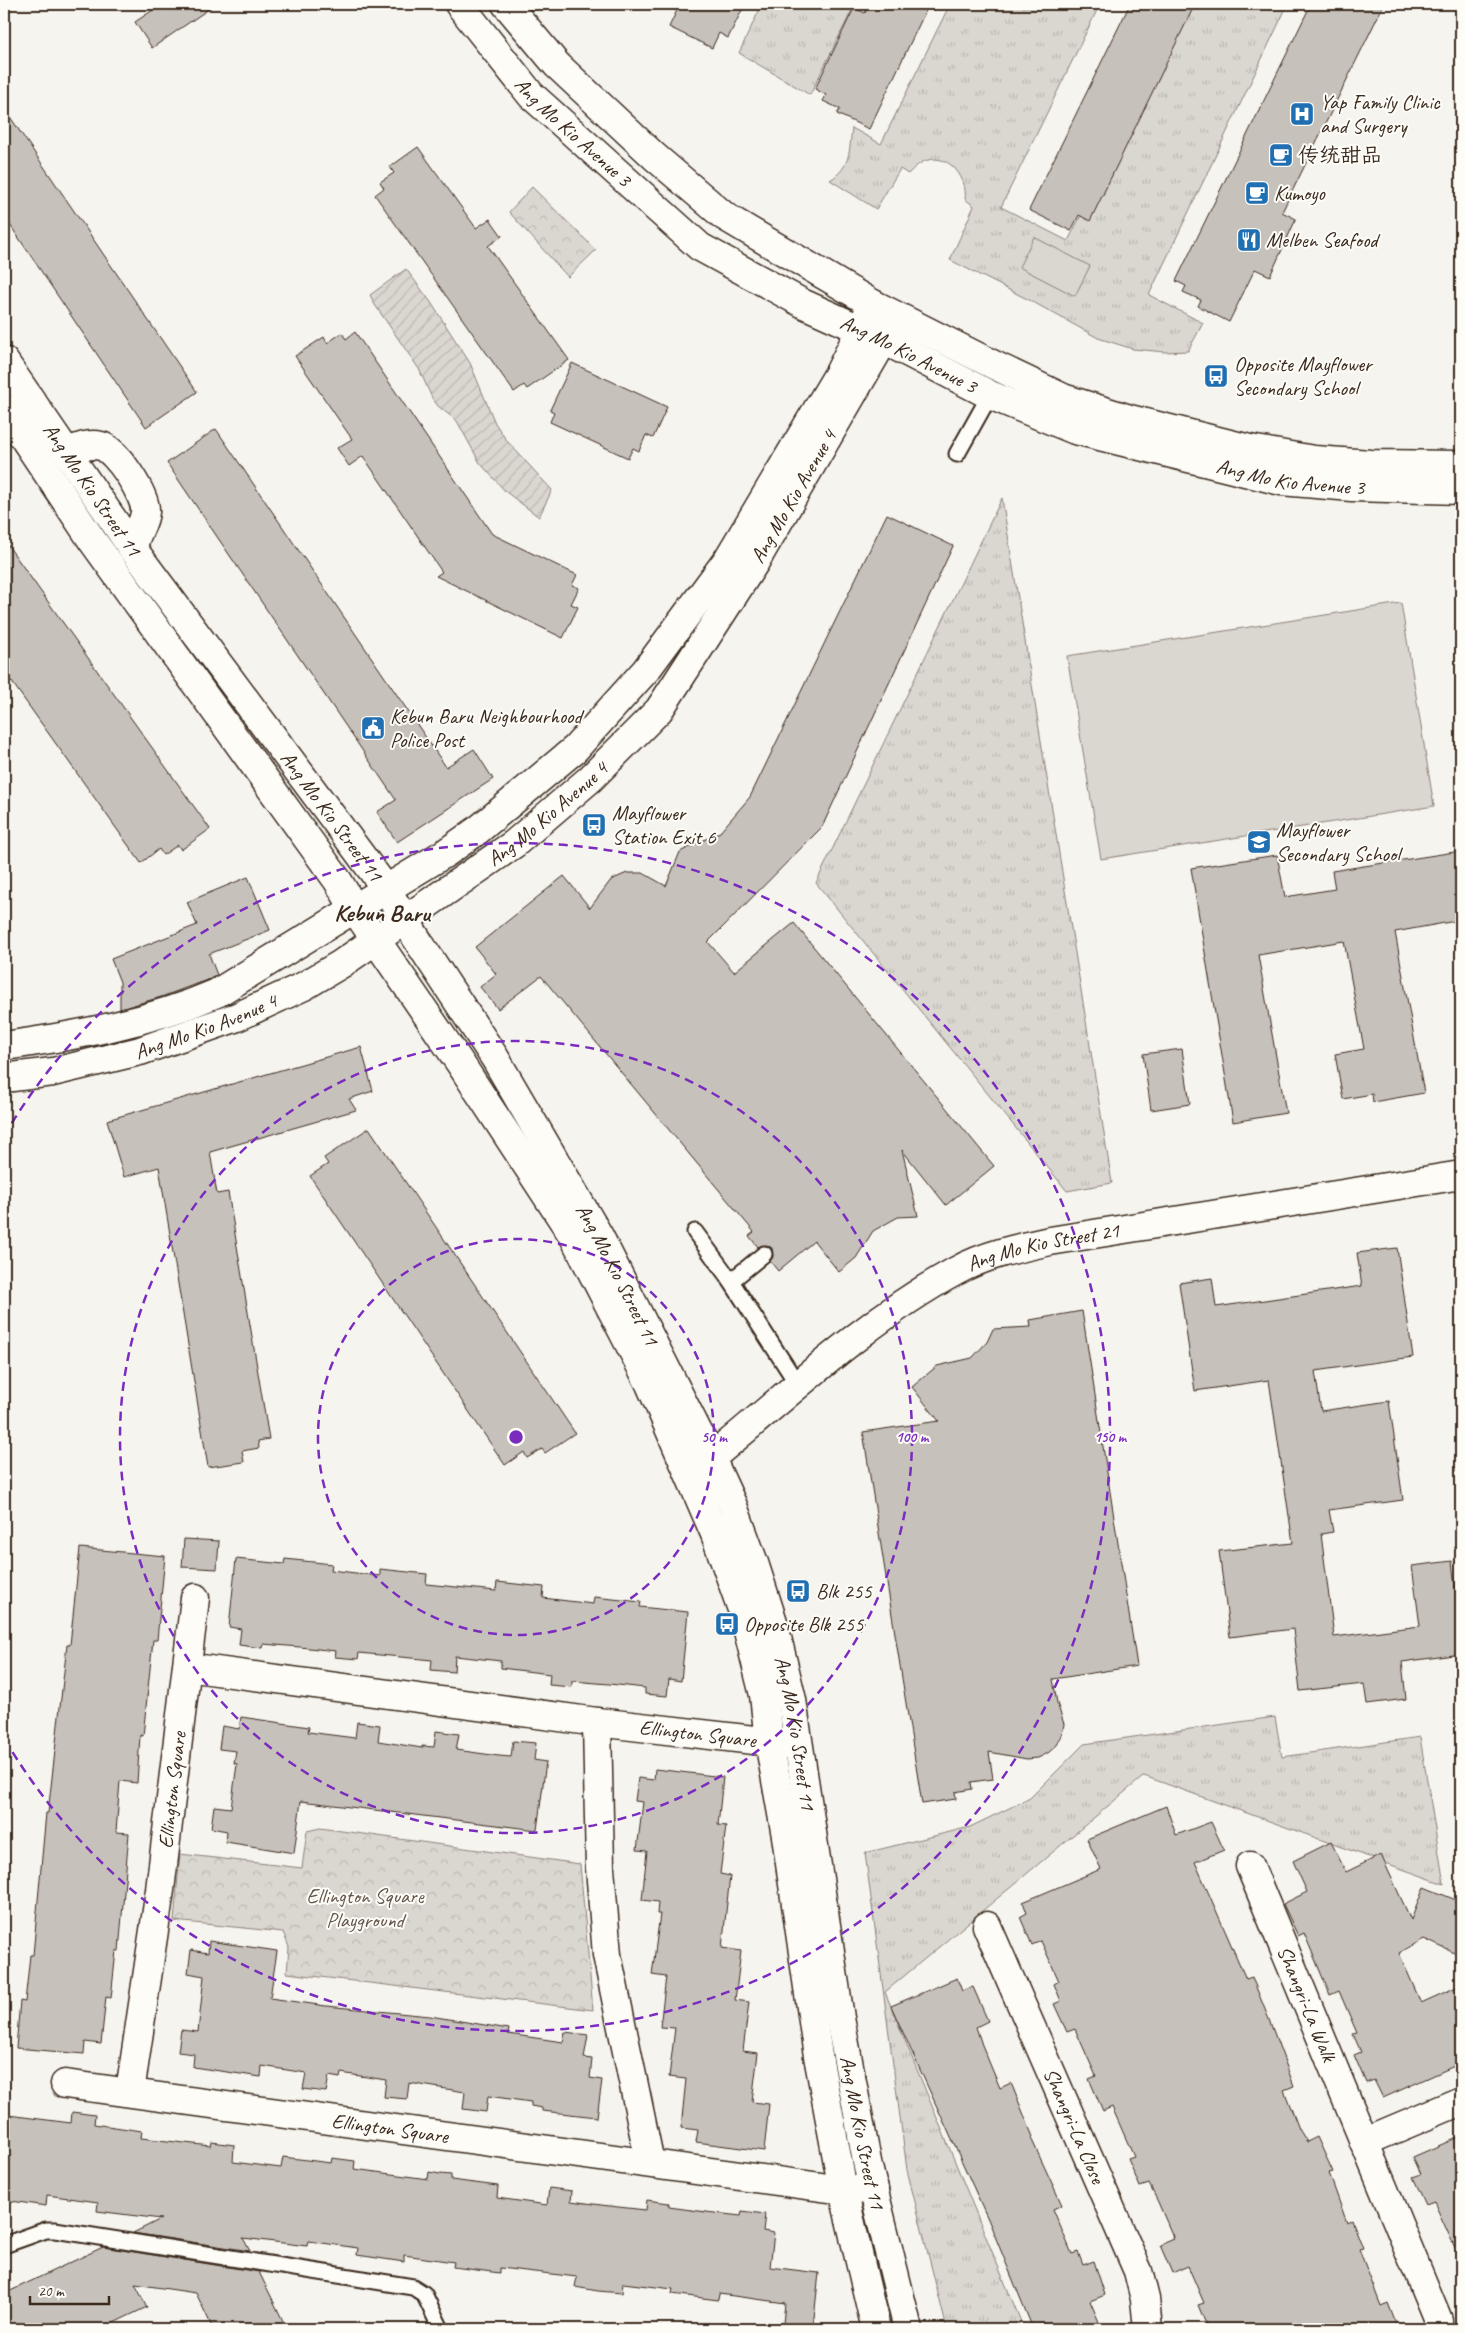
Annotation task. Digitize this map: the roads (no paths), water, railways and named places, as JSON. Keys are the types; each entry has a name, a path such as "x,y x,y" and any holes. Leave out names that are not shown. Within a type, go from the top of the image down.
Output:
{"street":[{"name":"Ang Mo Kio Avenue 3","path":"460,4 531,95 700,247 804,304 872,335 990,395 1075,430 1281,481 1361,488 1461,490"},
{"name":"Ang Mo Kio Avenue 3","path":"506,4 557,65 655,157 724,216 884,309 1063,398 1130,419 1250,449 1314,460 1371,464 1461,465"},
{"name":"Ang Mo Kio Avenue 4","path":"4,1078 53,1072 140,1051 237,1017 304,986 514,844 590,779 659,710 755,562 884,309"},
{"name":"Ang Mo Kio Avenue 4","path":"4,1046 93,1030 183,1008 218,993 447,852 478,830 575,749 646,670 728,559 838,373 872,335"},
{"name":"Ang Mo Kio Street 11","path":"4,361 134,549 406,918 420,944 495,1058 599,1236 700,1464 744,1615 764,1695 769,1742 786,1836 818,2056 843,2190 876,2329"},
{"name":"Ang Mo Kio Street 11","path":"4,408 92,540 338,881 354,908 460,1063 574,1237 650,1384 700,1464 733,1506 774,1625 792,1700 840,2018 874,2189 908,2329"},
{"path":"67,452 90,445 103,446 113,452 144,498 146,511 137,532 134,549"},
{"name":"Ang Mo Kio Street 21","path":"700,1464 896,1309 957,1271 1005,1250 1050,1241 1461,1175"},
{"name":"Ellington Square","path":"130,2092 160,1890 195,1598"},
{"name":"Ellington Square","path":"187,1667 597,1722 769,1742 799,1743"},
{"path":"597,1722 600,1868 607,1955 650,2163"},
{"name":"Shangri-La Walk","path":"1250,1866 1438,2320"},
{"name":"Shangri-La Close","path":"987,1926 1138,2271 1148,2329"},
{"name":"Ellington Square","path":"65,2084 843,2190 874,2189"},
{"path":"1364,2142 1461,2102"}],"lane":[{"path":"957,454 990,395"},
{"path":"695,1232 731,1281 798,1385"},
{"path":"731,1281 764,1254"},
{"path":"4,2245 46,2230 54,2230 413,2287 424,2294 440,2329"}],"place":[{"name":"Yap Family Clinic and Surgery","path":"1302,114"},
{"name":"传统甜品","path":"1281,155"},
{"name":"Kumoyo","path":"1257,193"},
{"name":"Melben Seafood","path":"1249,240"},
{"name":"Opposite Mayflower Secondary School","path":"1216,376"},
{"name":"Kebun Baru Neighbourhood Police Post","path":"373,728"},
{"name":"Mayflower Station Exit 6","path":"594,825"},
{"name":"Mayflower Secondary School","path":"1259,842"},
{"name":"Blk 255","path":"798,1591"},
{"name":"Opposite Blk 255","path":"727,1624"}],"district":[{"name":"Kebun Baru","path":"382,913"}],"park label":[{"name":"Ellington Square Playground","path":"365,1908"}]}
